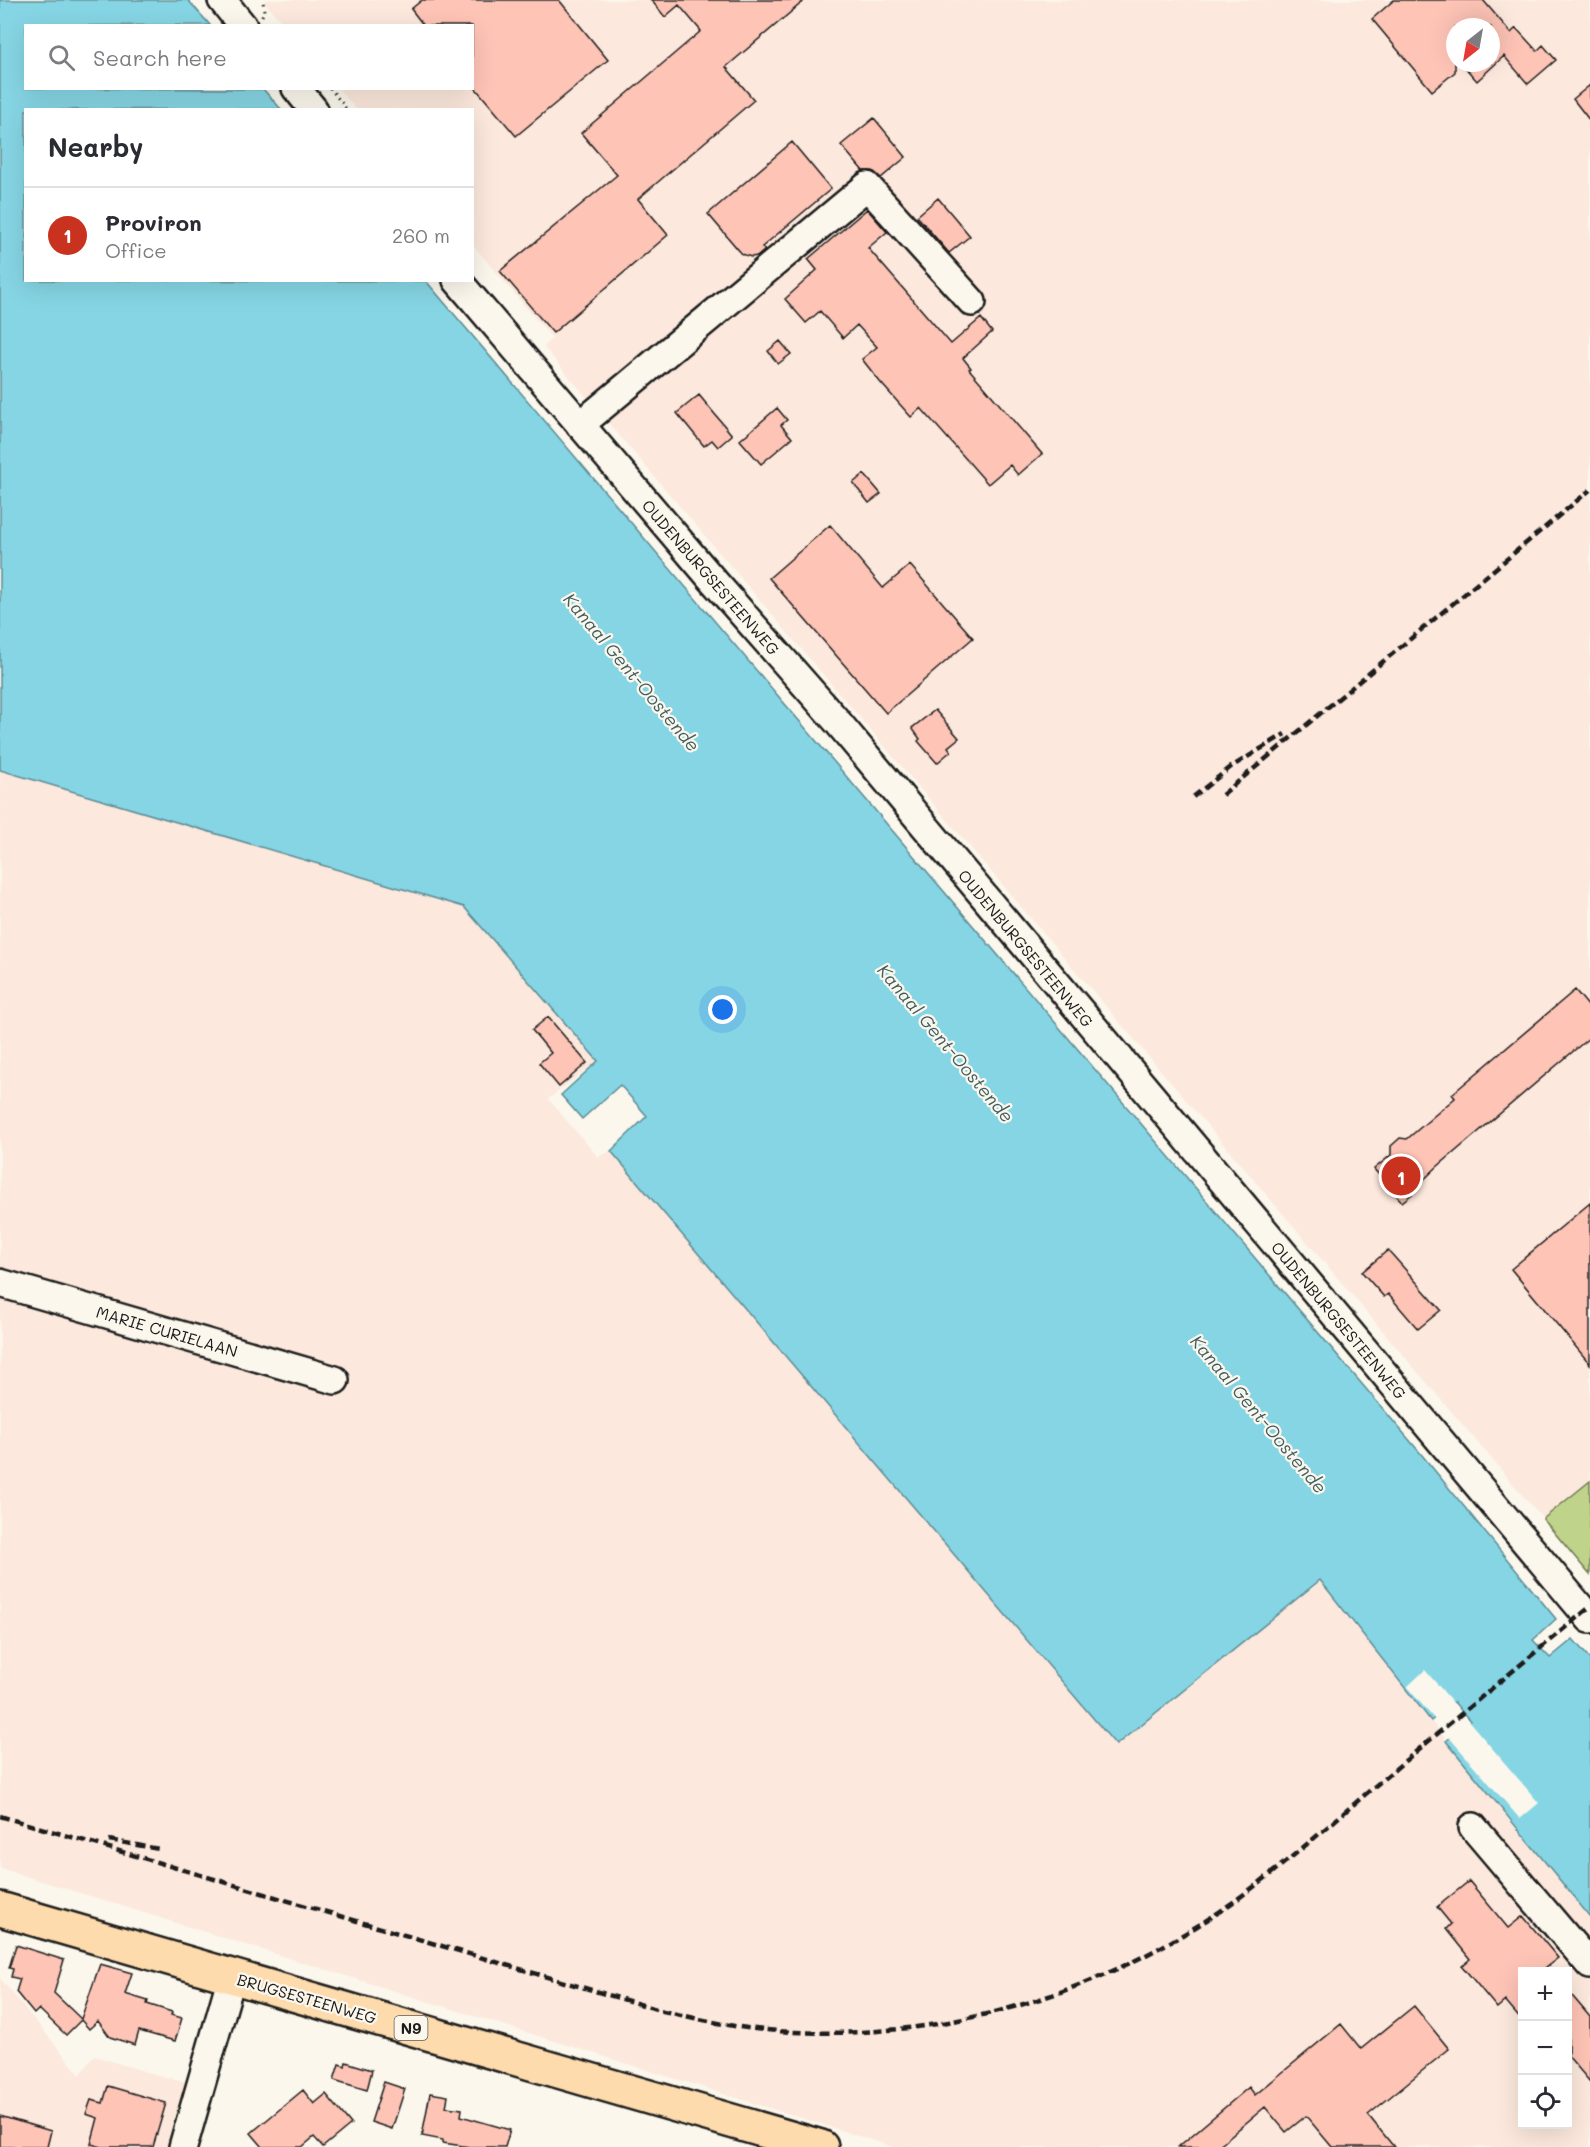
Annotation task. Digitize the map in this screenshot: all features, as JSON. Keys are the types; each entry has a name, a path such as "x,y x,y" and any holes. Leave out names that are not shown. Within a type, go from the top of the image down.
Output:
{"main road":[{"name":"BRUGSESTEENWEG","path":"0,1909 821,2147"}],"street":[{"path":"222,0 253,22"},
{"path":"298,90 312,108"},
{"path":"580,425 867,186 972,302"},
{"name":"OUDENBURGSESTEENWEG","path":"459,282 703,569 836,720 1590,1619"},
{"name":"MARIE CURIELAAN","path":"0,1283 334,1380"},
{"path":"1473,1827 1590,1965"},
{"path":"183,2147 232,1976"}],"path":[{"path":"253,22 264,11 263,0"},
{"path":"332,90 345,108"}],"shaded area":[{"path":"266,0 1590,0 1590,1481 1543,1519 544,347 552,338 474,246 474,108 355,108 339,90 474,90 474,24 284,24 264,2"},
{"path":"0,770 463,907 598,1061 548,1099 598,1157 611,1151 1116,1745 1320,1580 1514,1826 1590,1917 1590,2147 894,2147 0,1868"},
{"path":"0,1978 80,2075 94,2056 191,2083 172,2147 0,2147"}],"green space":[{"path":"1590,1481 1590,1575 1543,1519"}],"water":[{"name":"Kanaal Gent-Oostende","path":"0,0 188,0 209,24 24,24 24,90 264,90 280,108 24,108 24,282 427,282 1417,1449 1556,1619 1533,1640 1550,1658 1573,1639 1590,1659 1590,1917 1446,1741 1470,1721 1454,1702 1431,1721 1320,1580 1116,1745 611,1151 647,1116 620,1085 582,1119 561,1095 598,1061 464,907 0,770"}],"pier":[{"path":"1425,1670 1539,1803 1520,1819 1448,1736 1466,1721 1453,1706 1436,1721 1407,1687"}],"building":[{"path":"422,0 559,0 608,60 516,136 474,86 474,24 422,24 411,9"},
{"path":"651,0 805,0 726,67 754,100 638,199 668,235 553,333 500,271 617,175 581,133 701,31 679,5 665,17"},
{"path":"1394,0 1483,0 1498,18 1446,18 1446,72 1455,72 1432,91 1372,19"},
{"path":"1500,20 1511,33 1516,28 1537,51 1543,45 1556,60 1528,84 1504,56 1500,60"},
{"path":"1469,72 1487,72 1477,81"},
{"path":"1590,85 1590,121 1573,99"},
{"path":"874,118 906,157 881,178 873,171 863,171 841,145"},
{"path":"792,142 831,189 762,247 765,250 758,256 751,257 742,254 708,214"},
{"path":"938,198 970,236 949,253 917,216"},
{"path":"867,209 887,232 868,248 951,344 981,318 992,332 963,358 971,368 969,369 1042,454 1018,475 1010,465 988,484 921,408 911,417 880,382 862,359 877,347 857,325 843,338 820,311 806,323 785,299 817,270 808,259"},
{"path":"780,341 791,354 778,364 768,351"},
{"path":"699,395 732,435 718,447 712,440 704,446 677,413"},
{"path":"777,408 787,420 781,425 792,438 761,464 740,440"},
{"path":"864,474 881,494 869,503 853,483"},
{"path":"830,525 883,588 910,565 973,638 886,713 769,578"},
{"path":"935,710 959,738 948,747 951,751 937,763 918,741 920,739 912,728"},
{"path":"1575,990 1590,1008 1590,1037 1437,1167 1415,1188 1417,1190 1402,1202 1374,1169 1391,1155 1391,1146 1400,1138 1407,1139 1455,1098 1452,1094"},
{"path":"548,1017 587,1063 559,1087 539,1063 551,1053 532,1030"},
{"path":"1590,1203 1590,1364 1511,1269"},
{"path":"1388,1250 1441,1310 1418,1329 1388,1294 1384,1297 1362,1272"},
{"path":"1469,1881 1508,1928 1523,1916 1558,1958 1546,1967 1518,1967 1518,2016 1505,2001 1497,2008 1462,1966 1470,1959 1446,1929 1451,1924 1437,1907"},
{"path":"16,1945 64,1960 54,1993 81,2019 100,1964 132,1973 125,1994 148,2001 147,2004 172,2012 171,2015 182,2018 175,2041 139,2031 135,2045 110,2037 98,2021 89,2029 81,2020 66,2035 39,2009 34,2014 16,1992 20,1979 11,1977 13,1969 9,1968"},
{"path":"1572,1996 1590,2017 1590,2082 1572,2061"},
{"path":"1414,2006 1449,2049 1368,2115 1394,2147 1332,2147 1306,2116 1286,2132 1265,2107 1217,2147 1178,2147 1249,2087 1255,2095 1341,2024 1361,2049"},
{"path":"346,2062 372,2070 367,2090 334,2080 339,2064 345,2066"},
{"path":"384,2082 405,2089 392,2129 371,2122"},
{"path":"108,2086 166,2103 153,2147 102,2147 91,2144 98,2118 86,2114 91,2100 103,2103"},
{"path":"303,2090 314,2104 326,2094 351,2124 323,2147 314,2137 302,2147 263,2147 251,2133"},
{"path":"430,2093 448,2096 446,2107 462,2109 461,2116 510,2130 505,2147 470,2147 443,2143 443,2140 422,2136"},
{"path":"0,2116 51,2131 47,2147 0,2147"}],"railway":[{"path":"1222,795 1590,490"},
{"path":"1193,797 1231,767 1285,734"},
{"path":"0,1816 663,2011 747,2028 809,2033 871,2031 933,2025 993,2012 1052,1995 1110,1972 1166,1945 1219,1912 1302,1849 1590,1607"},
{"path":"109,1840 159,1849"}],"place":[{"name":"Proviron","path":"1401,1176"}]}
